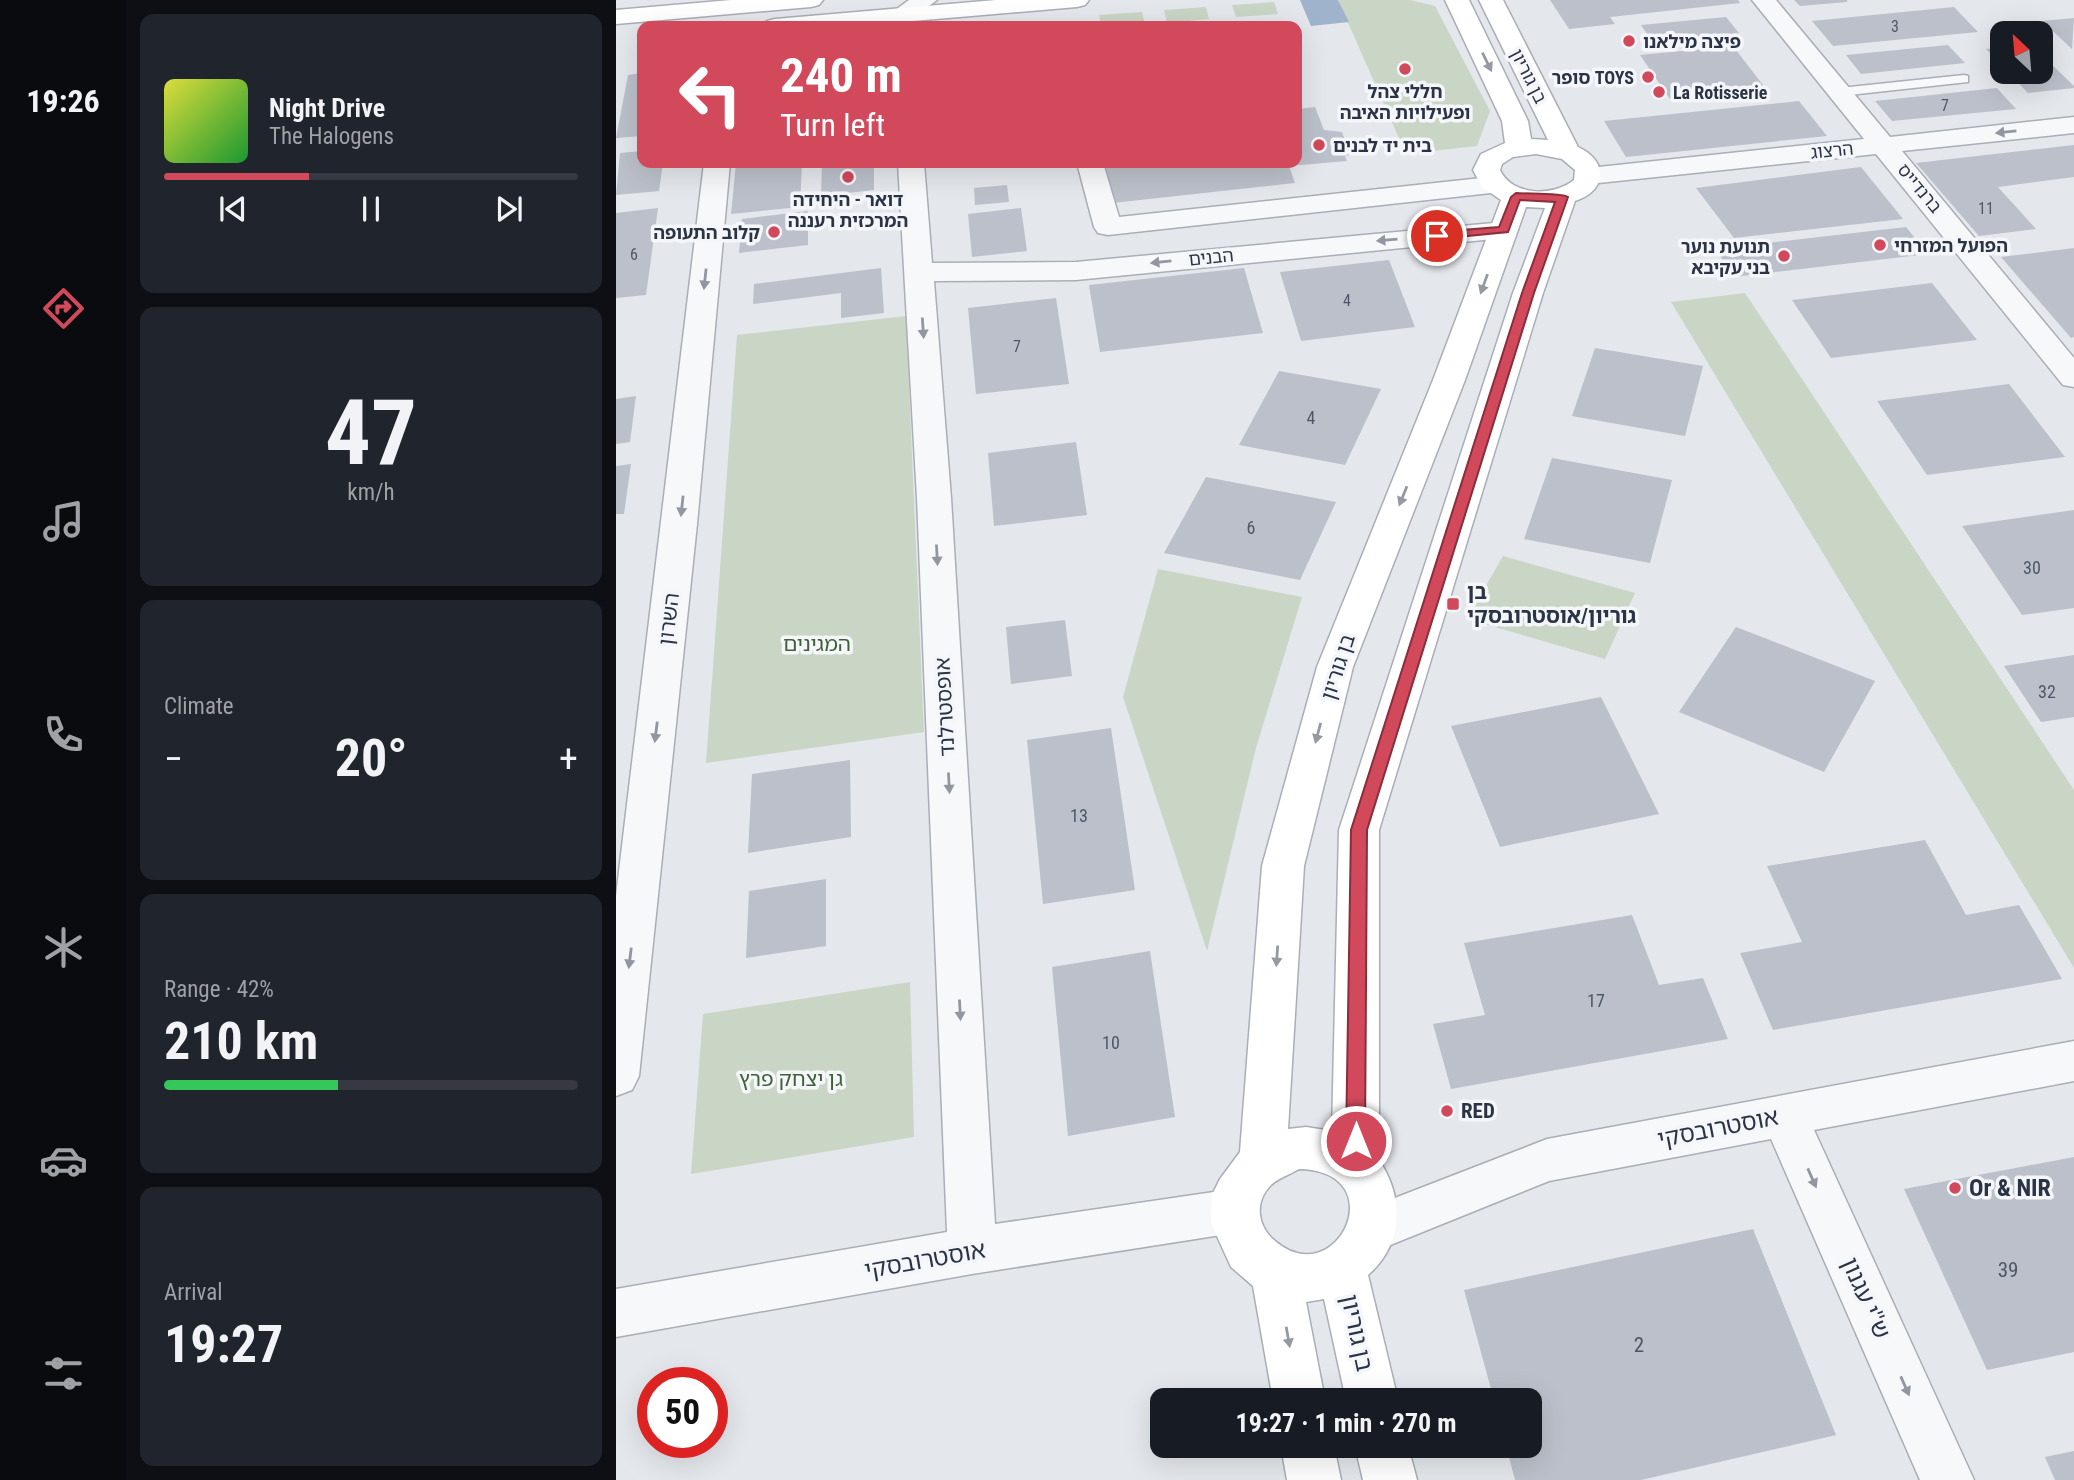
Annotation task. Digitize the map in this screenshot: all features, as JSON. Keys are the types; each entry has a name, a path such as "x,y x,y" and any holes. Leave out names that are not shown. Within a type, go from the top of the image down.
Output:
{"main road":[{"path":"703,10 727,0"},
{"path":"616,18 813,0"},
{"path":"802,21 819,0"},
{"path":"900,21 1077,0"},
{"name":"בן גוריון","path":"1491,0 1567,152 1588,167 1576,187"},
{"path":"781,1 798,21"},
{"name":"בן גוריון","path":"1263,1161 1283,866 1335,667 1504,204 1485,175 1486,166 1492,157 1519,147 1515,121 1455,1"},
{"path":"616,40 637,38"},
{"path":"1519,147 1544,147 1567,152"},
{"path":"1504,204 1548,200 1576,187"},
{"path":"1355,1167 1359,830 1528,293 1576,187"},
{"path":"1295,1148 1317,1148 1338,1154 1355,1167 1368,1185 1375,1206 1373,1229 1356,1257 1342,1267 1321,1276 1298,1279 1276,1273 1255,1260 1243,1246 1236,1229 1234,1211 1246,1176 1263,1161 1295,1148"},
{"name":"בן גוריון","path":"1342,1267 1369,1388"},
{"path":"1276,1273 1297,1388"},
{"path":"1310,1458 1314,1480"},
{"path":"1385,1458 1390,1480"}],"street":[{"path":"900,21 925,0"},
{"name":"ברנדייס","path":"1764,0 2074,378"},
{"name":"הרצוג","path":"1576,187 1884,145 2074,125"},
{"name":"השרון","path":"616,1076 680,524 716,168"},
{"name":"אופסטרלנד","path":"911,168 934,498 972,1251"},
{"name":"הבנים","path":"1091,168 1108,227 1504,204"},
{"name":"הבנים","path":"917,272 1076,271 1504,204"},
{"name":"אוסטרובסקי","path":"1373,1229 1547,1160 2074,1061"},
{"name":"ש''י עגנון","path":"1784,1115 1948,1480"},
{"name":"אוסטרובסקי","path":"616,1313 972,1251 1234,1211"}],"lane":[{"path":"1840,92 1964,79"}],"green space":[{"path":"1338,0 1410,0 1435,6 1490,111 1477,146 1406,154"},
{"path":"1274,2 1278,14 1236,17 1232,5"},
{"path":"1206,7 1209,19 1167,21 1164,10"},
{"path":"1142,12 1144,21 1100,21 1099,15"},
{"path":"1745,293 2074,790 2074,968 1671,302"},
{"name":"המגינים","path":"906,316 924,732 706,763 737,335"},
{"path":"1503,556 1635,593 1605,659 1467,619"},
{"path":"1158,569 1302,597 1256,748 1207,951 1123,697"},
{"name":"גן יצחק פרץ","path":"910,982 914,1137 691,1174 703,1014"}],"water":[{"path":"1300,0 1338,0 1349,22 1311,26"}],"building":[{"path":"1550,0 1738,0 1740,3 1610,17 1615,24 1569,29"},
{"path":"1794,0 1847,0 1847,2 1800,6"},
{"path":"1954,7 1978,32 1833,46 1812,21"},
{"path":"1726,17 1739,33 1652,41 1641,25"},
{"path":"2074,18 2072,49 2053,31 2053,21 2042,21"},
{"path":"1948,45 1965,63 1861,74 1846,55"},
{"path":"1733,46 1766,89 1670,99 1640,55"},
{"path":"2053,66 2074,86 2074,88 2028,93 2019,84 2053,84"},
{"path":"637,74 637,136 616,138 628,75"},
{"path":"1997,88 2016,109 1892,121 1875,101"},
{"path":"1799,101 1827,136 1626,157 1604,121"},
{"name":"בית יד לבנים","path":"1315,107 1324,130 1342,132 1350,155 1345,156 1347,161 1302,165 1302,108"},
{"path":"2074,145 2074,177 1998,187 2036,229 1979,236 1916,163"},
{"path":"637,151 637,168 662,168 659,191 616,195 620,153"},
{"path":"1861,167 1903,219 1734,238 1696,188"},
{"path":"736,168 802,168 800,207 731,214"},
{"name":"דואר - היחידה המרכזית רעננה","path":"822,168 874,168 874,190 821,196"},
{"name":"בית יד לבנים","path":"1106,168 1290,168 1295,183 1113,203"},
{"path":"1007,185 1009,202 975,205 974,188"},
{"path":"658,208 646,295 616,298 616,213"},
{"path":"1021,208 1027,251 972,257 968,214"},
{"name":"קלוב התעופה","path":"808,211 808,245 739,253 742,219"},
{"name":"תנועת נוער בני עקיבא","path":"1906,227 1928,254 1733,277 1716,249"},
{"path":"2074,248 2074,337 2071,338 2001,257"},
{"path":"1389,260 1415,327 1301,341 1280,272"},
{"path":"881,268 884,313 841,318 841,293 753,304 754,284"},
{"path":"1244,268 1263,333 1100,352 1089,285"},
{"path":"1932,283 1977,340 1831,358 1792,300"},
{"path":"1056,298 1069,384 976,394 968,308"},
{"path":"1595,348 1703,366 1685,436 1572,416"},
{"path":"1279,371 1381,389 1345,465 1239,445"},
{"path":"2009,384 2065,457 1927,475 1877,401"},
{"path":"636,396 630,442 616,444 616,399"},
{"path":"1076,442 1087,515 994,526 988,453"},
{"path":"1552,458 1672,480 1650,563 1524,539"},
{"path":"631,464 624,514 616,514 616,466"},
{"path":"1206,477 1336,502 1300,580 1164,553"},
{"path":"2074,510 2074,608 2022,615 1962,526"},
{"path":"1065,620 1072,676 1011,684 1006,627"},
{"path":"1736,627 1875,681 1824,772 1679,712"},
{"path":"2074,655 2074,717 2041,722 2004,666"},
{"path":"1601,697 1659,814 1500,847 1451,726"},
{"path":"1111,728 1135,890 1043,904 1027,740"},
{"path":"850,760 851,837 748,853 752,774"},
{"path":"1925,840 1966,915 2019,905 2062,979 1773,1030 1740,953 1802,942 1767,866"},
{"path":"826,879 826,946 746,958 749,891"},
{"path":"1632,915 1659,985 1703,978 1728,1039 1451,1089 1433,1024 1485,1015 1464,943"},
{"path":"1150,951 1175,1117 1068,1136 1052,967"},
{"path":"2074,1157 2074,1352 1987,1370 1904,1189"},
{"path":"1753,1229 1836,1435 1641,1480 1515,1480 1509,1458 1542,1458 1542,1388 1491,1388 1464,1290"},
{"path":"2074,1451 2074,1480 2055,1480 2045,1457"}],"place":[{"name":"פיצה מילאנו","path":"1629,41"},
{"name":"חללי צהל ופעילויות האיבה","path":"1405,69"},
{"name":"סופר TOYS","path":"1648,77"},
{"name":"La Rotisserie","path":"1659,92"},
{"name":"בית יד לבנים","path":"1319,145"},
{"name":"דואר - היחידה המרכזית רעננה","path":"848,177"},
{"name":"קלוב התעופה","path":"774,232"},
{"name":"הפועל המזרחי","path":"1880,245"},
{"name":"תנועת נוער בני עקיבא","path":"1784,256"},
{"name":"בן גוריון/אוסטרובסקי","path":"1453,604"},
{"name":"RED","path":"1447,1111"},
{"name":"Or & NIR","path":"1955,1188"}],"route":[{"path":"1356,1141 1359,830 1528,293 1563,197 1548,200 1516,197 1504,230 1437,236"}]}
